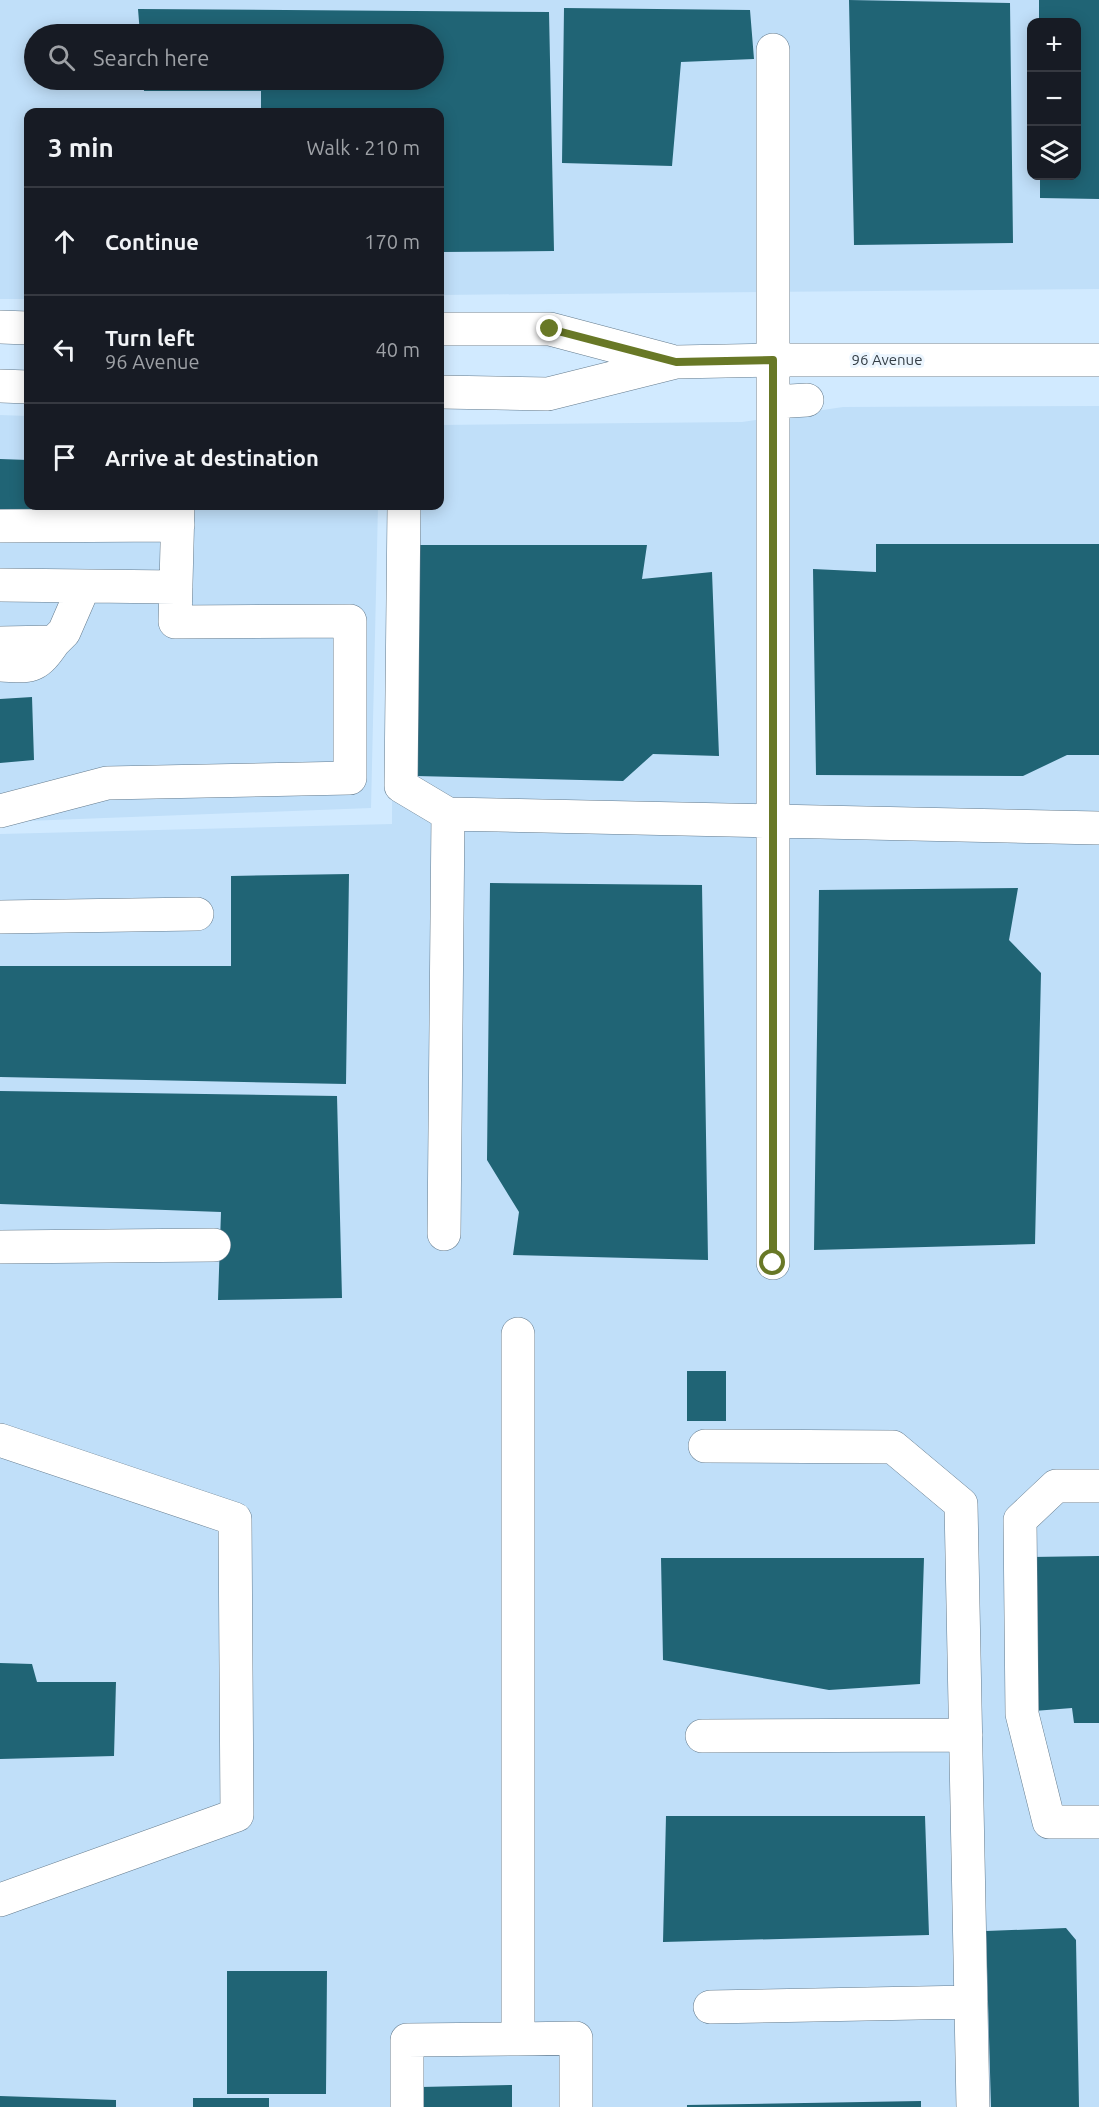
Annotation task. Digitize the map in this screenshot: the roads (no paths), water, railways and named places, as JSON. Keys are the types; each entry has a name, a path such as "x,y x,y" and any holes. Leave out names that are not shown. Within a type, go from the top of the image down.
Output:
{"main road":[{"path":"773,50 773,1263"},
{"path":"0,327 24,328"},
{"name":"96 Avenue","path":"444,329 550,329 676,362"},
{"name":"96 Avenue","path":"444,392 548,394 676,362 1099,360"},
{"path":"0,386 24,387"},
{"path":"773,402 807,400"},
{"path":"404,510 401,786 448,814 1099,828"},
{"path":"0,526 178,515 175,622 350,621 350,778 107,783 0,811"},
{"path":"0,585 176,587"},
{"path":"0,666 30,666 42,660 64,632 84,586"},
{"path":"0,643 54,642"},
{"path":"444,1234 448,814"},
{"path":"0,917 197,914"},
{"path":"0,1246 214,1245"},
{"path":"518,1334 518,2039"},
{"path":"0,1440 235,1519 237,1803 237,1815 0,1900"},
{"path":"705,1446 893,1447 961,1504 973,2107"},
{"path":"1099,1486 1056,1486 1020,1520 1020,1543 1022,1714 1049,1822 1099,1822"},
{"path":"702,1736 966,1734"},
{"path":"710,2007 971,2002"},
{"path":"407,2107 407,2040 576,2037 576,2107"}]}
